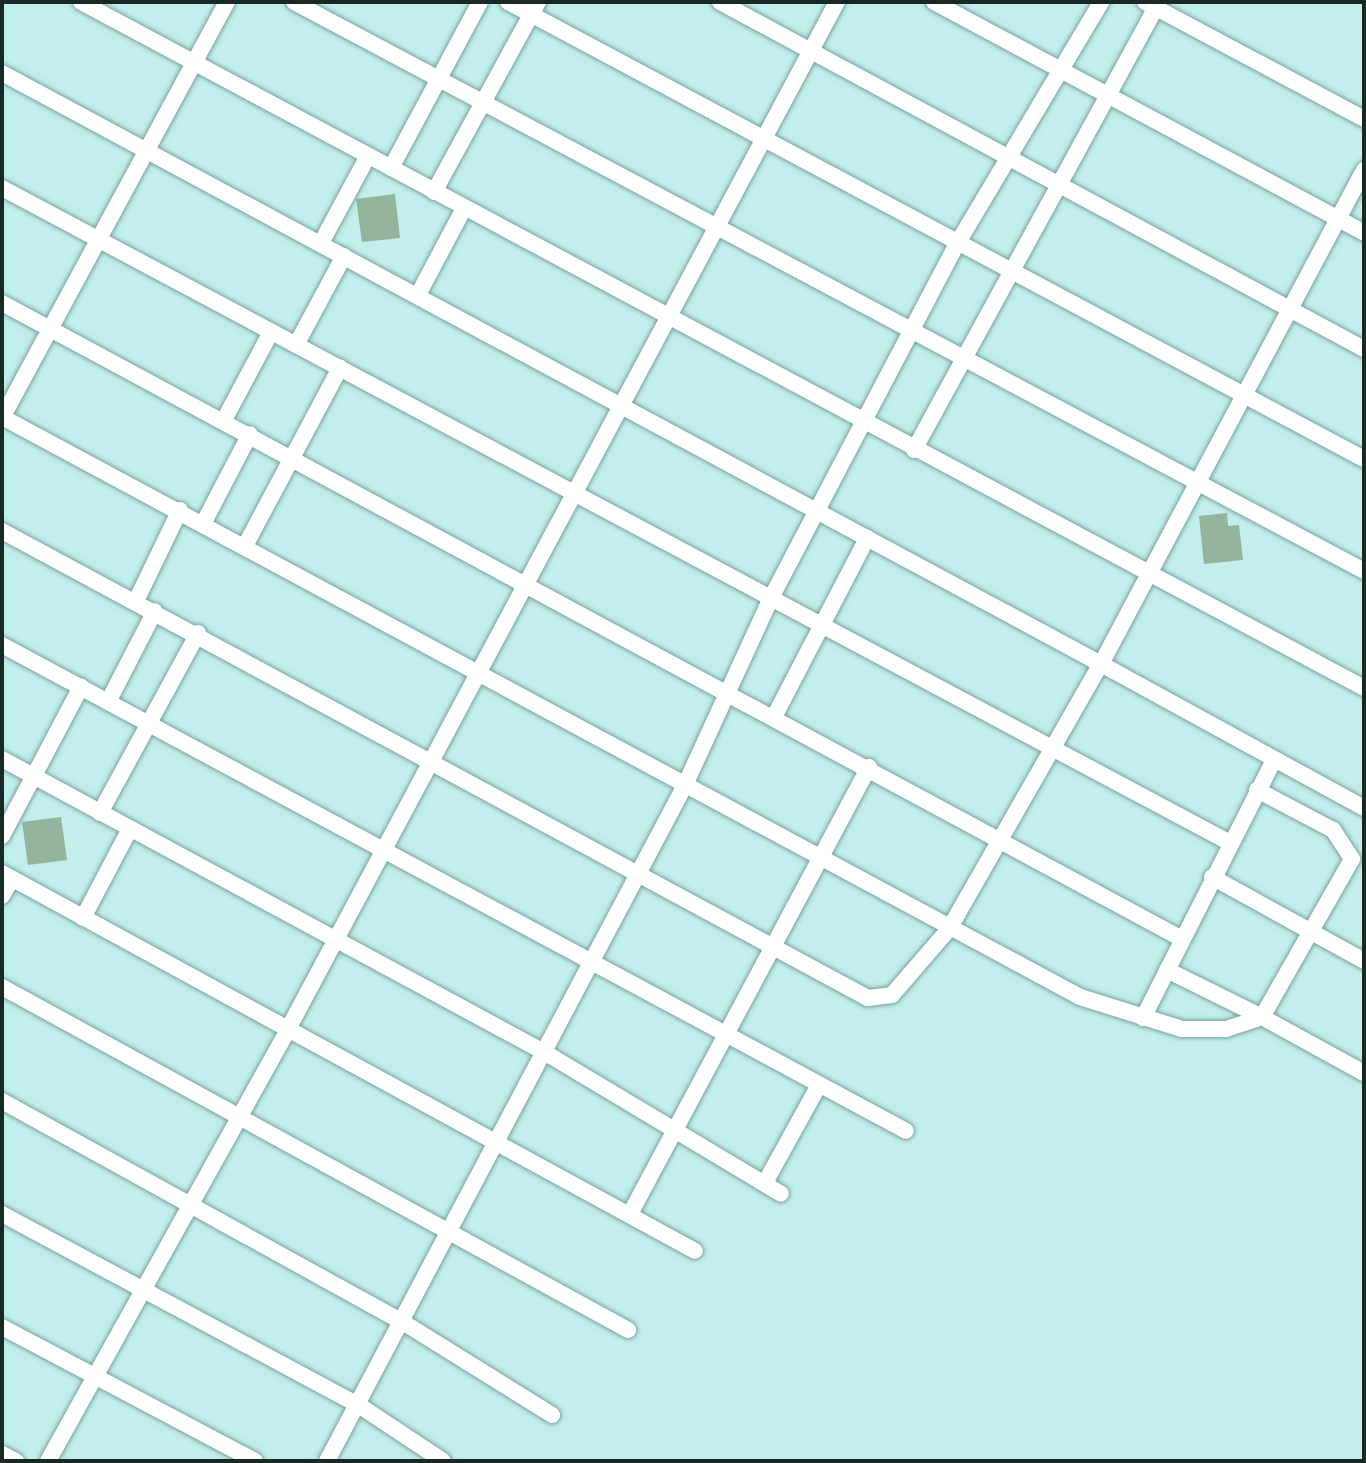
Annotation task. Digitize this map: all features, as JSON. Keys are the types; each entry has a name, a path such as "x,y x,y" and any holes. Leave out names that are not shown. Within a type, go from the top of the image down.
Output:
{"street":[{"path":"81,2 1364,688"},
{"path":"227,2 2,417 246,544 949,929 1080,997 1143,1018 1205,1031 1262,1017 1311,931 1358,861 1333,830 1257,790"},
{"path":"294,2 961,360 1364,571"},
{"path":"391,168 480,2"},
{"path":"508,2 534,8 764,140 957,244 1246,392 1364,459"},
{"path":"720,2 1007,161 1364,349"},
{"path":"48,1461 287,1031 837,2"},
{"path":"934,2 1364,233"},
{"path":"327,1461 685,785 771,598 820,514 957,244 1101,2"},
{"path":"914,450 1007,270 1153,4 1364,119"},
{"path":"434,192 534,8"},
{"path":"2,73 1364,808"},
{"path":"321,243 368,156"},
{"path":"2,531 198,633 636,878 868,998 892,995 949,929 998,837 1101,664 1364,170"},
{"path":"2,188 577,492 1050,750 1230,843"},
{"path":"418,295 464,208"},
{"path":"296,345 344,256"},
{"path":"2,303 293,457 525,586 869,767 1182,939"},
{"path":"224,420 271,332"},
{"path":"246,544 340,368"},
{"path":"204,522 250,434"},
{"path":"136,601 180,510"},
{"path":"774,717 817,625 867,538"},
{"path":"108,702 155,611"},
{"path":"100,813 198,633"},
{"path":"2,645 590,965 906,1131"},
{"path":"2,836 81,687"},
{"path":"2,759 544,1052 678,1128 766,1181 781,1194"},
{"path":"1143,1018 1274,760"},
{"path":"630,1214 729,1037 869,767"},
{"path":"83,918 130,829"},
{"path":"2,896 7,876 695,1251"},
{"path":"1212,877 1364,961"},
{"path":"1167,970 1362,1067"},
{"path":"5,994 450,1229 628,1330"},
{"path":"766,1181 819,1085"},
{"path":"2,1101 401,1321 552,1415"},
{"path":"2,1214 142,1292 357,1404 443,1461"},
{"path":"2,1327 255,1461"},
{"path":"2,1454 16,1461"}],"building":[{"path":"395,194 400,238 362,242 356,199"},
{"path":"1227,513 1228,526 1239,525 1243,560 1204,564 1199,516"},
{"path":"61,817 67,860 28,865 22,822"}]}
